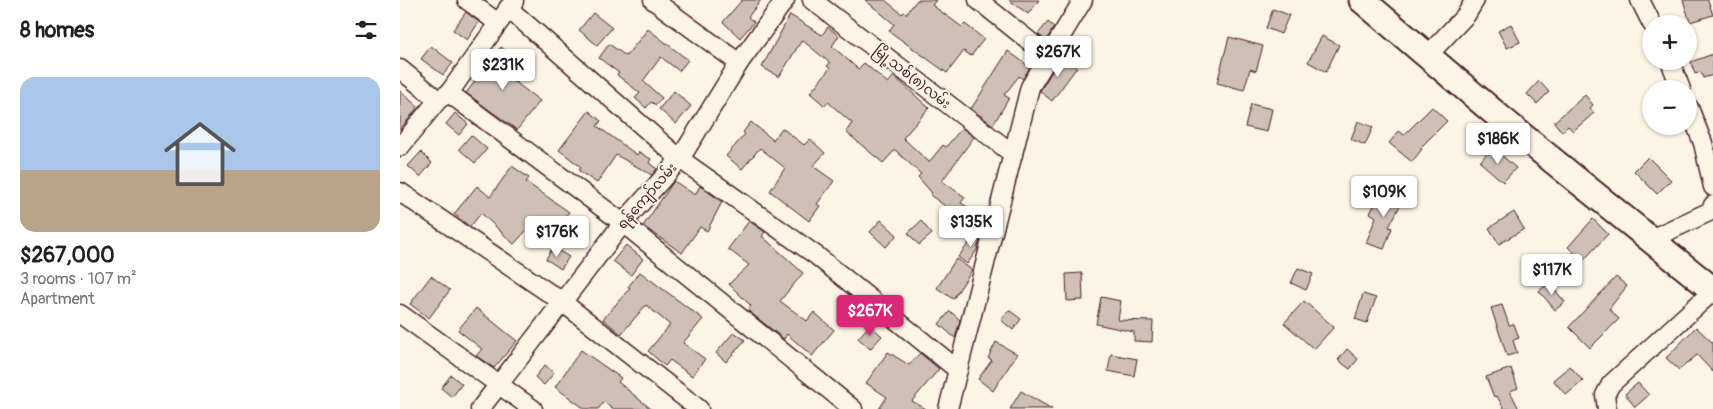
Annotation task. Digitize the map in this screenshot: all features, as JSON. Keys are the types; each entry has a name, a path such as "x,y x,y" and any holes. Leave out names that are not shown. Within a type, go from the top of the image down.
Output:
{"highway":[{"path":"1362,0 1504,121 1713,290"}],"street":[{"path":"467,0 498,23"},
{"path":"653,0 739,62"},
{"name":"ရန်ကျော်လမ်း","path":"480,409 498,382 623,223 680,159 739,62 785,0"},
{"name":"မြို့သစ်(၈)လမ်း","path":"812,0 1012,154"},
{"path":"978,0 1048,56"},
{"path":"948,409 1030,87 1083,0"},
{"path":"1427,56 1466,15 1476,0"},
{"path":"1640,0 1648,15"},
{"path":"400,148 443,97 511,4 680,159 817,256 958,370"},
{"path":"400,69 623,223 853,409"},
{"path":"1697,128 1703,143 1713,187"},
{"path":"400,192 561,301 699,409"},
{"path":"1651,239 1713,210 1713,205"},
{"path":"1607,409 1605,395 1612,384 1713,290"},
{"path":"400,314 498,382 533,409"}],"building":[{"path":"742,0 761,0 748,17 754,22 740,38 723,22"},
{"path":"865,0 885,0 902,14 904,12 906,14 917,0 936,0 932,5 962,27 965,24 984,39 971,56 964,51 947,73 889,31 894,24"},
{"path":"1009,0 1039,0 1028,14"},
{"path":"1683,0 1708,0 1713,15 1697,20 1697,15 1688,15"},
{"path":"1273,9 1289,15 1281,34 1266,28"},
{"path":"466,12 479,22 467,40 453,30"},
{"path":"593,13 612,28 597,45 579,30"},
{"path":"790,15 822,35 828,27 839,36 832,46 858,69 864,63 888,83 894,76 929,108 903,138 929,162 943,145 946,147 962,128 974,137 942,181 965,197 961,203 979,214 970,229 956,221 959,216 930,195 932,193 918,177 921,174 895,150 883,163 846,132 852,123 828,102 825,106 810,93 830,68 827,66 830,63 802,40 779,77 762,67"},
{"path":"1048,22 1054,27 1046,41 1038,34"},
{"path":"1511,24 1520,42 1507,48 1498,31"},
{"path":"648,29 688,60 679,71 661,57 643,81 662,98 656,105 651,102 646,108 635,98 640,93 617,75 619,73 599,58 609,44 626,56"},
{"path":"1322,36 1339,45 1326,72 1308,62"},
{"path":"1229,37 1263,46 1256,71 1250,69 1244,90 1217,83"},
{"path":"431,46 453,63 443,75 421,59"},
{"path":"501,47 517,60 506,75 540,101 517,130 466,93"},
{"path":"1008,51 1030,67 1023,79 1019,76 1004,95 1009,98 993,125 971,109"},
{"path":"1713,54 1713,75 1703,78 1701,72 1695,74 1694,70 1697,70 1697,60"},
{"path":"1062,55 1077,67 1052,101 1040,91"},
{"path":"1539,81 1549,92 1537,104 1527,94"},
{"path":"400,91 418,107 400,130"},
{"path":"674,91 691,106 676,124 659,109"},
{"path":"1585,95 1593,105 1590,108 1594,113 1573,131 1568,126 1562,132 1554,122"},
{"path":"1251,104 1272,109 1267,132 1245,127"},
{"path":"1432,107 1447,121 1420,148 1422,149 1412,162 1389,143 1399,131 1404,135"},
{"path":"589,111 601,121 597,126 637,155 639,152 651,159 649,163 657,169 652,175 616,155 597,183 579,171 581,167 559,150"},
{"path":"455,113 468,124 459,135 446,124"},
{"path":"1358,121 1373,127 1365,145 1351,139"},
{"path":"751,122 773,140 782,128 804,145 810,139 825,153 813,166 834,181 817,204 820,206 809,221 770,191 785,168 760,148 742,169 726,156 745,134 743,132"},
{"path":"471,135 487,149 475,163 459,149"},
{"path":"1492,147 1516,168 1503,182 1480,162"},
{"path":"421,152 432,163 420,177 408,166"},
{"path":"1648,157 1671,180 1657,194 1634,171"},
{"path":"512,166 529,178 526,182 569,212 552,232 537,219 514,244 481,213 470,227 454,214 477,186 490,197"},
{"path":"674,181 695,195 700,186 722,202 707,231 700,227 682,253 643,226"},
{"path":"1384,188 1404,198 1389,227 1392,228 1384,249 1366,243 1376,217 1370,213"},
{"path":"1514,212 1524,229 1499,244 1489,228"},
{"path":"1593,219 1608,234 1583,261 1568,247"},
{"path":"881,220 897,235 886,247 870,232"},
{"path":"749,221 765,232 762,236 803,273 780,301 807,321 814,312 834,330 812,356 787,334 784,339 756,317 748,310 751,306 729,284 749,265 728,249"},
{"path":"921,221 932,234 919,245 908,233"},
{"path":"979,230 982,232 977,250 967,264 958,257"},
{"path":"626,245 643,259 631,275 613,261"},
{"path":"553,247 569,257 561,269 546,259"},
{"path":"956,259 972,270 953,299 937,288"},
{"path":"1298,268 1313,274 1306,290 1291,283"},
{"path":"640,272 703,319 683,343 705,359 692,376 670,360 665,366 648,351 670,325 646,305 621,334 603,319 630,288 628,287"},
{"path":"1082,273 1083,300 1067,301 1066,274"},
{"path":"431,276 450,290 429,318 410,304"},
{"path":"1616,277 1627,286 1609,309 1619,319 1590,348 1569,327"},
{"path":"1549,283 1565,302 1555,310 1539,291"},
{"path":"1363,294 1376,298 1367,323 1355,319"},
{"path":"1101,297 1121,301 1118,320 1153,321 1152,342 1134,341 1134,332 1096,324"},
{"path":"1304,301 1334,327 1314,349 1284,323"},
{"path":"1502,305 1509,325 1514,324 1519,338 1513,340 1517,353 1507,356 1491,308"},
{"path":"476,308 517,341 494,368 476,356 482,349 458,330"},
{"path":"1009,310 1021,319 1013,330 1001,320"},
{"path":"950,311 960,320 955,338 939,324"},
{"path":"870,325 882,336 870,349 858,338"},
{"path":"1696,327 1713,343 1713,372 1697,355 1679,370 1666,358"},
{"path":"734,332 745,340 726,362 716,353"},
{"path":"996,342 1017,354 993,391 978,379 992,360 988,358"},
{"path":"1347,349 1358,359 1350,369 1338,360"},
{"path":"581,350 621,378 618,382 651,409 612,409 604,402 598,409 585,409 555,387"},
{"path":"888,352 909,365 920,353 939,369 912,401 926,409 879,409 887,397 866,383"},
{"path":"1111,354 1137,359 1134,376 1108,371"},
{"path":"545,365 554,373 544,385 535,377"},
{"path":"1570,366 1583,381 1566,395 1553,380"},
{"path":"1511,368 1518,388 1510,391 1519,409 1504,409 1497,396 1494,397 1486,377"},
{"path":"451,375 462,384 452,397 441,388"},
{"path":"1638,383 1649,395 1635,407 1625,394"},
{"path":"1021,391 1052,409 1010,409"}]}
